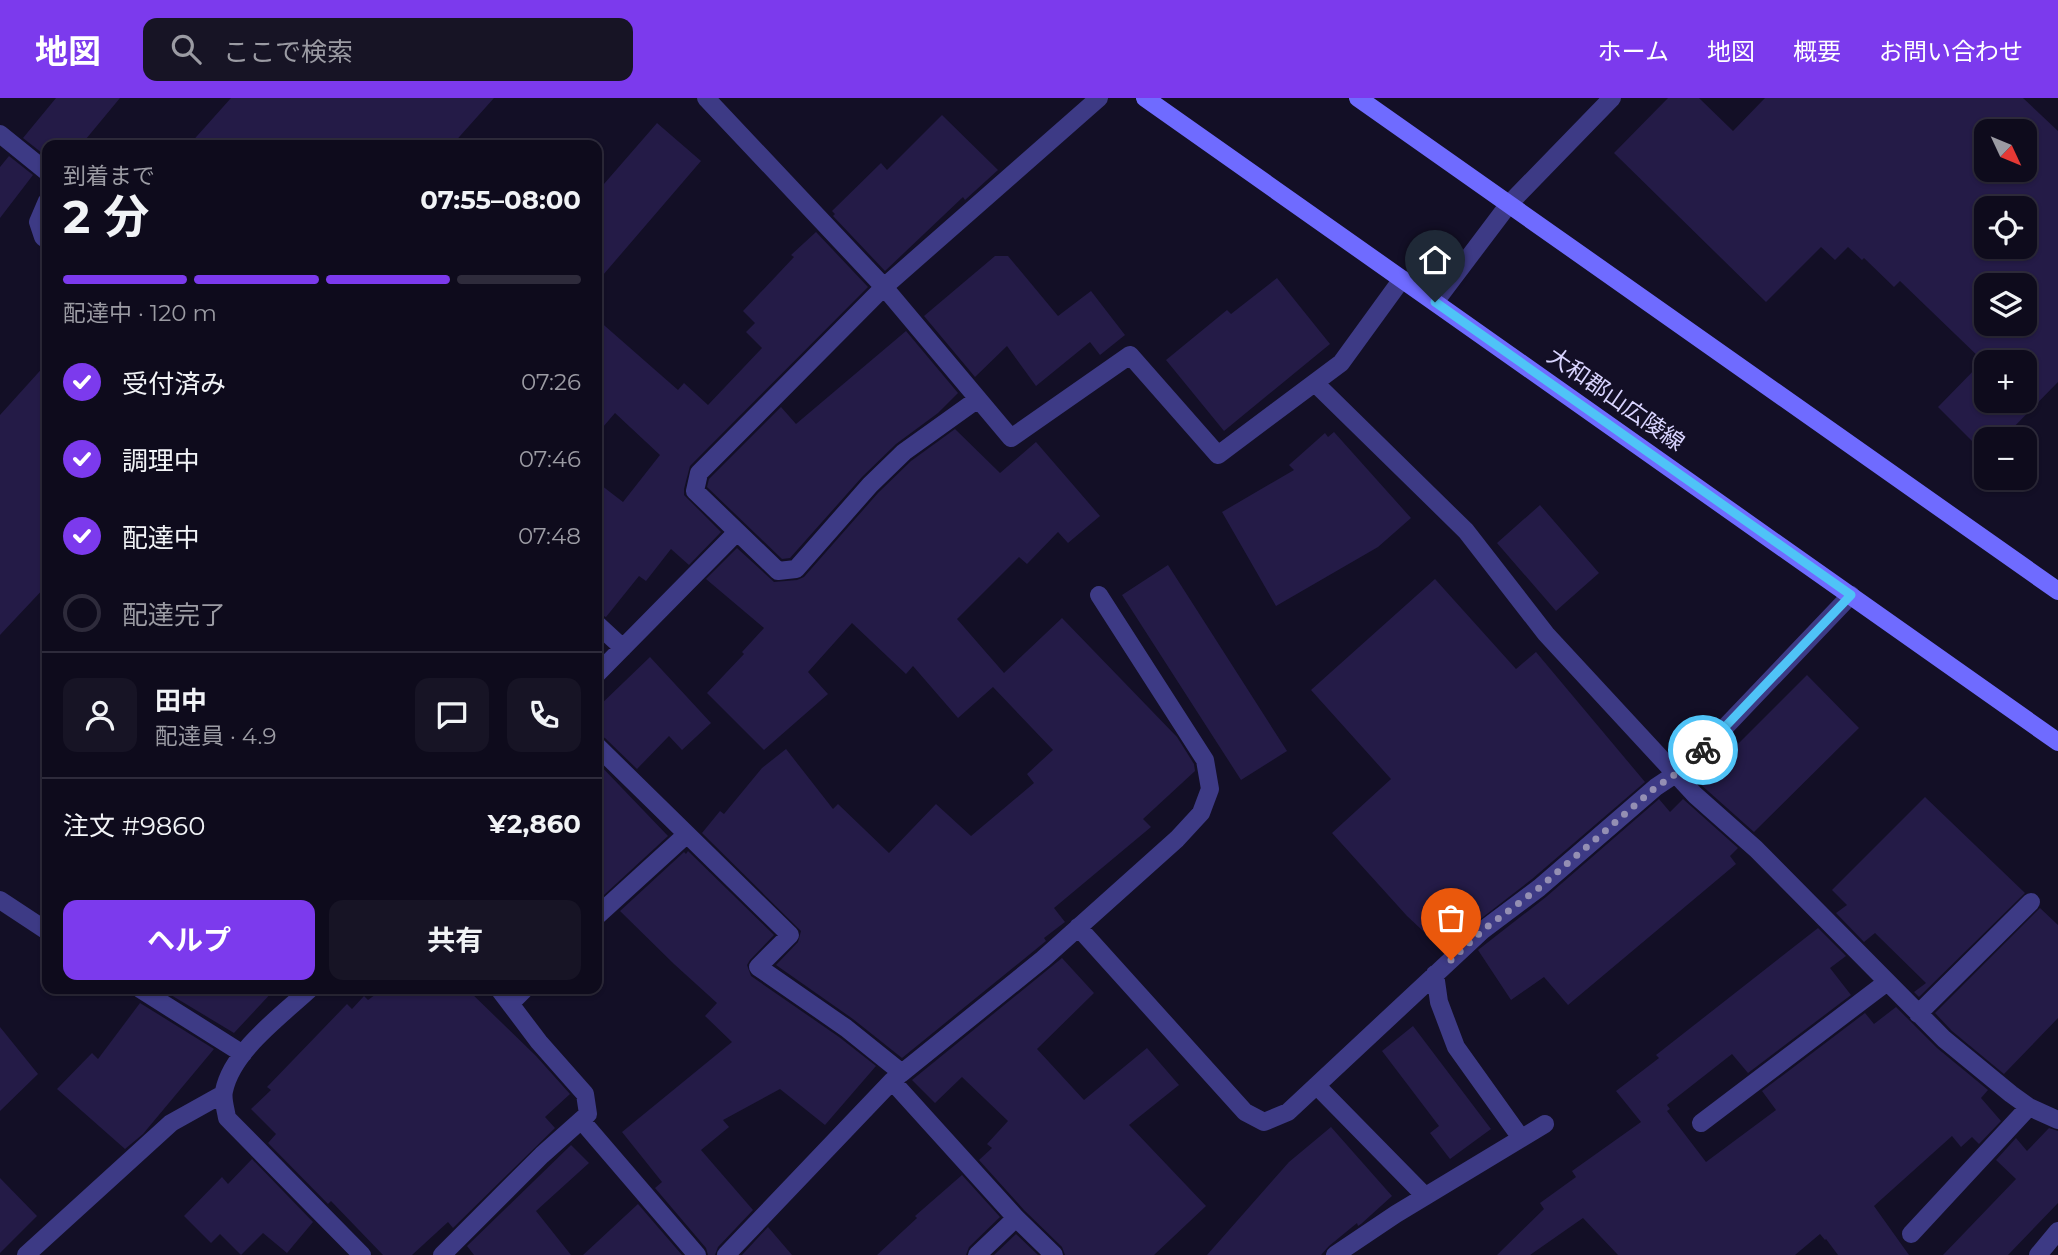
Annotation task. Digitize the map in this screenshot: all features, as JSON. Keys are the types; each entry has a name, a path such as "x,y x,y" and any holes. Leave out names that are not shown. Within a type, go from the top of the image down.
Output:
{"main road":[{"name":"大和郡山広陵線","path":"1145,98 2058,742"},
{"path":"1358,98 2058,591"}],"street":[{"path":"706,98 884,287 1011,438 1130,355 1218,455 1341,363 1402,279"},
{"path":"978,398 904,452 870,485 796,569 778,571 695,491 699,474 884,287 1099,98"},
{"path":"1435,302 1509,204 1612,98"},
{"path":"0,134 42,168"},
{"path":"42,213 38,222 42,234"},
{"path":"1315,383 1466,531 1546,634 1675,774 1756,849 1918,1014 2029,1107 2058,1120"},
{"path":"602,669 737,532"},
{"path":"726,1255 897,1077 1043,959 1177,839 1201,813 1210,789 1205,760 1099,595"},
{"path":"1078,927 1245,1112 1264,1122 1288,1112 1483,930 1539,888 1656,787 1689,765 1851,595"},
{"path":"602,629 623,648"},
{"path":"602,751 790,935 758,967 846,1028 897,1077 1016,1218 1054,1255"},
{"path":"602,911 687,834"},
{"path":"0,900 42,928"},
{"path":"1918,1014 2031,902"},
{"path":"1435,974 1439,1002 1456,1047 1521,1138"},
{"path":"1701,1123 1887,982"},
{"path":"148,994 243,1054"},
{"path":"305,994 232,1068 223,1094 228,1118 362,1255"},
{"path":"442,1255 541,1155 588,1114 584,1094 503,994"},
{"path":"510,1004 520,994"},
{"path":"1317,1086 1425,1196"},
{"path":"26,1255 171,1123 223,1094"},
{"path":"1911,1234 2029,1107"},
{"path":"581,1120 697,1255"},
{"path":"1335,1255 1425,1196 1545,1124"},
{"path":"977,1255 1016,1218"},
{"path":"2038,1255 2058,1231"}],"building":[{"path":"56,98 120,98 85,140 42,140 42,153 23,138"},
{"path":"231,98 494,98 456,140 193,140"},
{"path":"1668,98 1699,98 1733,131 1765,98 2023,98 2058,131 2058,382 2037,403 2037,350 1974,350 1974,352 1900,281 1894,287 1864,258 1862,260 1848,247 1835,260 1821,247 1766,302 1614,153"},
{"path":"942,115 998,170 965,200 963,197 885,271 833,216 835,214 832,211 881,163 887,170"},
{"path":"657,123 701,161 602,276 602,186"},
{"path":"9,156 33,175 0,218 0,167"},
{"path":"816,232 868,287 690,466 684,495 721,532 689,565 671,549 646,581 639,576 606,617 602,615 602,486 623,502 660,455 615,413 602,428 602,323 678,390 684,383 708,405 762,348 746,332 755,323 743,311 794,257 791,255"},
{"path":"995,256 1008,256 1058,316 1091,291 1125,335 1100,355 1090,342 1036,386 1007,346 975,377 924,316"},
{"path":"1277,278 1330,344 1224,431 1166,360 1227,310 1231,314"},
{"path":"906,331 958,393 938,413 896,444 862,477 790,558 782,559 707,487 709,479 781,407 796,424"},
{"path":"42,369 42,590 0,635 0,415"},
{"path":"1974,370 1974,413 2028,413 2014,427 1974,427 1974,443 1938,407"},
{"path":"955,429 1000,473 1036,442 1100,516 1068,543 1058,532 1027,564 1019,557 957,619 1004,673 1062,618 1177,737 1194,764 1195,771 1143,819 1151,827 1054,908 1065,922 1044,938 1046,941 902,1058 853,1019 776,965 798,942 801,931 702,833 720,811 724,814 762,768 786,749 833,809 838,804 889,853 936,804 971,836 1034,783 1027,774 1053,750 993,687 958,718 913,666 906,674 852,623 808,672 828,694 764,750 707,693 744,654 742,652 764,628 706,579 737,548 774,582 804,577 878,493 911,461"},
{"path":"1334,432 1411,518 1378,547 1276,606 1222,512 1294,470 1289,465 1325,433 1328,437"},
{"path":"1540,505 1599,573 1556,611 1497,543"},
{"path":"1168,565 1287,751 1241,780 1122,595"},
{"path":"1435,579 1516,669 1536,652 1645,782 1532,879 1465,931 1464,929 1450,943 1445,938 1438,945 1407,916 1332,833 1391,779 1311,690"},
{"path":"650,657 711,723 682,750 669,736 637,769 602,737 602,703"},
{"path":"1807,675 1859,728 1754,832 1699,783"},
{"path":"602,767 668,836 604,895 602,893"},
{"path":"1925,797 2025,893 1919,997 1914,992 1926,983 1875,933 1864,942 1836,913 1847,905 1832,890"},
{"path":"1659,799 1670,812 1683,799 1738,848 1730,856 1736,864 1568,1005 1544,977 1511,1000 1478,950 1546,897"},
{"path":"688,851 774,935 747,965 751,976 876,1066 825,1125 780,1089 723,1120 729,1127 701,1150 753,1210 718,1247 715,1255 708,1255 706,1248 655,1188 662,1182 622,1132 732,1042 705,1016 717,1003 620,911"},
{"path":"2040,908 2058,925 2058,1018 2004,1074 1952,1031 1935,1013"},
{"path":"1818,928 1846,956 1830,968 1851,995 1748,1073 1732,1054 1667,1105 1670,1109 1667,1111 1706,1162 1776,1110 1762,1091 1865,1013 1874,1024 1896,1007 1937,1048 1988,1090 1981,1098 2001,1121 1979,1144 1972,1137 1961,1147 1952,1136 1874,1206 1909,1255 1838,1255 1820,1234 1795,1255 1618,1255 1583,1218 1530,1255 1497,1255 1544,1209 1540,1203 1576,1177 1572,1171 1641,1122 1616,1091 1659,1058 1656,1055"},
{"path":"1062,958 1094,993 1037,1049 1084,1100 1147,1048 1179,1085 1129,1125 1206,1206 1154,1255 1065,1255 1062,1247 979,1160 992,1148 987,1144 1008,1121 962,1077 935,1103 912,1080"},
{"path":"169,994 270,994 234,1033"},
{"path":"376,994 472,994 536,1056 570,1094 545,1117 555,1128 453,1228 448,1222 412,1255 383,1255 331,1201 328,1204 268,1143 276,1134 251,1109 271,1090 267,1087 347,1004 352,1009 364,996 368,1000"},
{"path":"140,1003 214,1049 143,1134 125,1149 57,1089 92,1053 98,1059"},
{"path":"1413,1026 1491,1129 1450,1159 1430,1133 1439,1126 1382,1051"},
{"path":"0,1027 38,1074 0,1111"},
{"path":"1331,1127 1392,1196 1321,1255 1207,1255 1289,1162"},
{"path":"2049,1128 2058,1131 2058,1203 2008,1255 1943,1255 2016,1179 1996,1160 2016,1138 2027,1151"},
{"path":"571,1145 589,1163 536,1211 571,1255 474,1255 467,1246"},
{"path":"252,1159 313,1222 287,1253 263,1233 241,1255 220,1234 211,1243 184,1216 222,1177 228,1184"},
{"path":"962,1175 1000,1217 969,1247 966,1255 877,1255 917,1218 915,1216"},
{"path":"0,1178 37,1216 0,1253"},
{"path":"638,1204 682,1255 583,1255"},
{"path":"768,1227 792,1255 742,1255"},
{"path":"1016,1234 1038,1255 994,1255"}],"way so far":[{"path":"1451,960 1483,930 1539,888 1656,787 1689,765 1703,750"}],"route":[{"path":"1435,302 1851,595 1703,750"}]}
